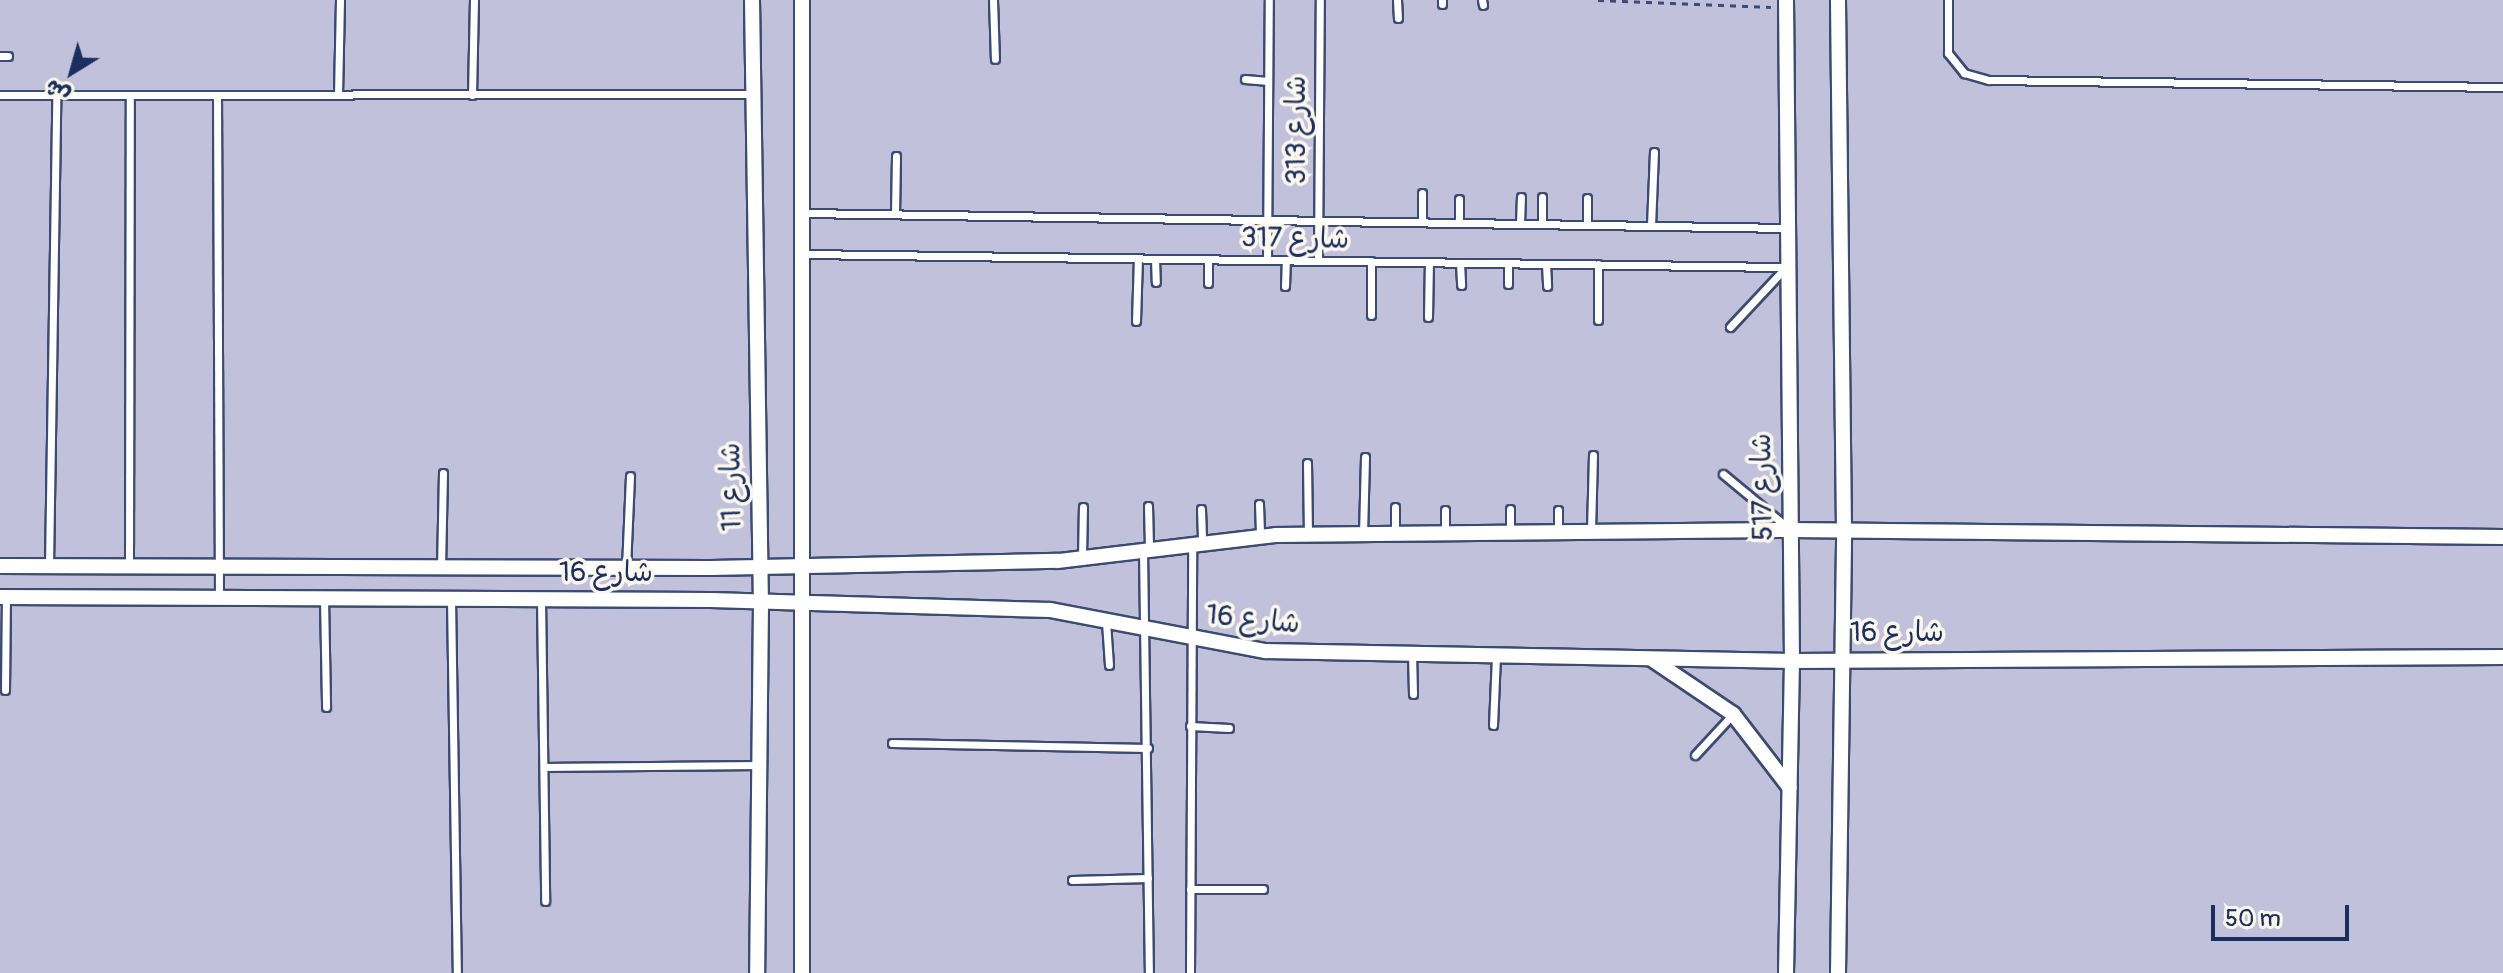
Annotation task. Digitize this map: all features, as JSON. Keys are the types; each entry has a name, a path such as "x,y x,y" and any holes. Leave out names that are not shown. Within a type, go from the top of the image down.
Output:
{"street":[{"name":"شارع 11","path":"752,0 761,604 757,973"},
{"path":"802,0 805,565 802,973"},
{"path":"1838,0 1844,530 1838,973"},
{"name":"شارع 517","path":"1786,4 1786,267 1792,661 1786,973"},
{"name":"شارع 16","path":"0,566 759,567 1082,557 1197,542 1308,534 1844,530 2503,537"},
{"name":"شارع 16","path":"3,597 541,599 761,604 805,608 1050,610 1148,632 1265,651 1792,661 2503,657"},
{"path":"1649,658 1733,714 1790,788"}],"lane":[{"path":"338,95 340,0"},
{"path":"472,95 474,0"},
{"path":"993,0 995,59"},
{"name":"شارع 313","path":"1267,260 1269,0"},
{"name":"شارع 313","path":"1318,261 1320,0"},
{"path":"1397,0 1398,18"},
{"path":"1948,0 1948,53 1964,73 1989,80 2503,87"},
{"path":"1245,79 1268,81"},
{"path":"0,95 752,94"},
{"path":"49,566 56,95"},
{"path":"129,566 130,95"},
{"path":"217,95 219,598"},
{"path":"1651,226 1654,152"},
{"path":"895,214 896,156"},
{"path":"1422,193 1422,222"},
{"path":"1520,224 1521,197"},
{"path":"1542,197 1542,224"},
{"path":"1587,198 1587,225"},
{"path":"1459,199 1459,223"},
{"name":"شارع 317","path":"802,213 1786,228"},
{"name":"شارع 317","path":"803,254 1786,267"},
{"path":"1136,321 1138,258"},
{"path":"1155,259 1156,282"},
{"path":"1208,259 1208,283"},
{"path":"1285,286 1286,260"},
{"path":"1371,261 1371,315"},
{"path":"1428,317 1429,262"},
{"path":"1460,263 1461,285"},
{"path":"1508,263 1508,284"},
{"path":"1546,264 1547,286"},
{"path":"1598,264 1598,320"},
{"path":"1730,327 1786,267"},
{"path":"1591,531 1593,455"},
{"path":"1363,534 1365,457"},
{"path":"1307,463 1308,534"},
{"path":"441,568 443,473"},
{"path":"1723,474 1790,530"},
{"path":"626,568 630,476"},
{"path":"1259,504 1260,536"},
{"path":"1148,506 1149,973"},
{"path":"1082,557 1083,507"},
{"path":"1395,507 1395,533"},
{"path":"1190,973 1191,640 1201,509"},
{"path":"1510,509 1510,532"},
{"path":"1445,510 1445,533"},
{"path":"1558,510 1558,532"},
{"path":"3,597 5,690"},
{"path":"324,598 326,707"},
{"path":"451,599 457,973"},
{"path":"541,599 545,901"},
{"path":"1106,622 1109,665"},
{"path":"1412,653 1413,694"},
{"path":"1493,725 1496,655"},
{"path":"1695,755 1733,714"},
{"path":"1190,726 1229,728"},
{"path":"892,743 1148,748"},
{"path":"544,767 757,765"},
{"path":"1072,880 1148,878"},
{"path":"1190,889 1263,889"}],"path":[{"path":"1598,0 1786,4"}],"shaded area":[{"path":"0,0 2503,0 2503,973 0,973"}]}
